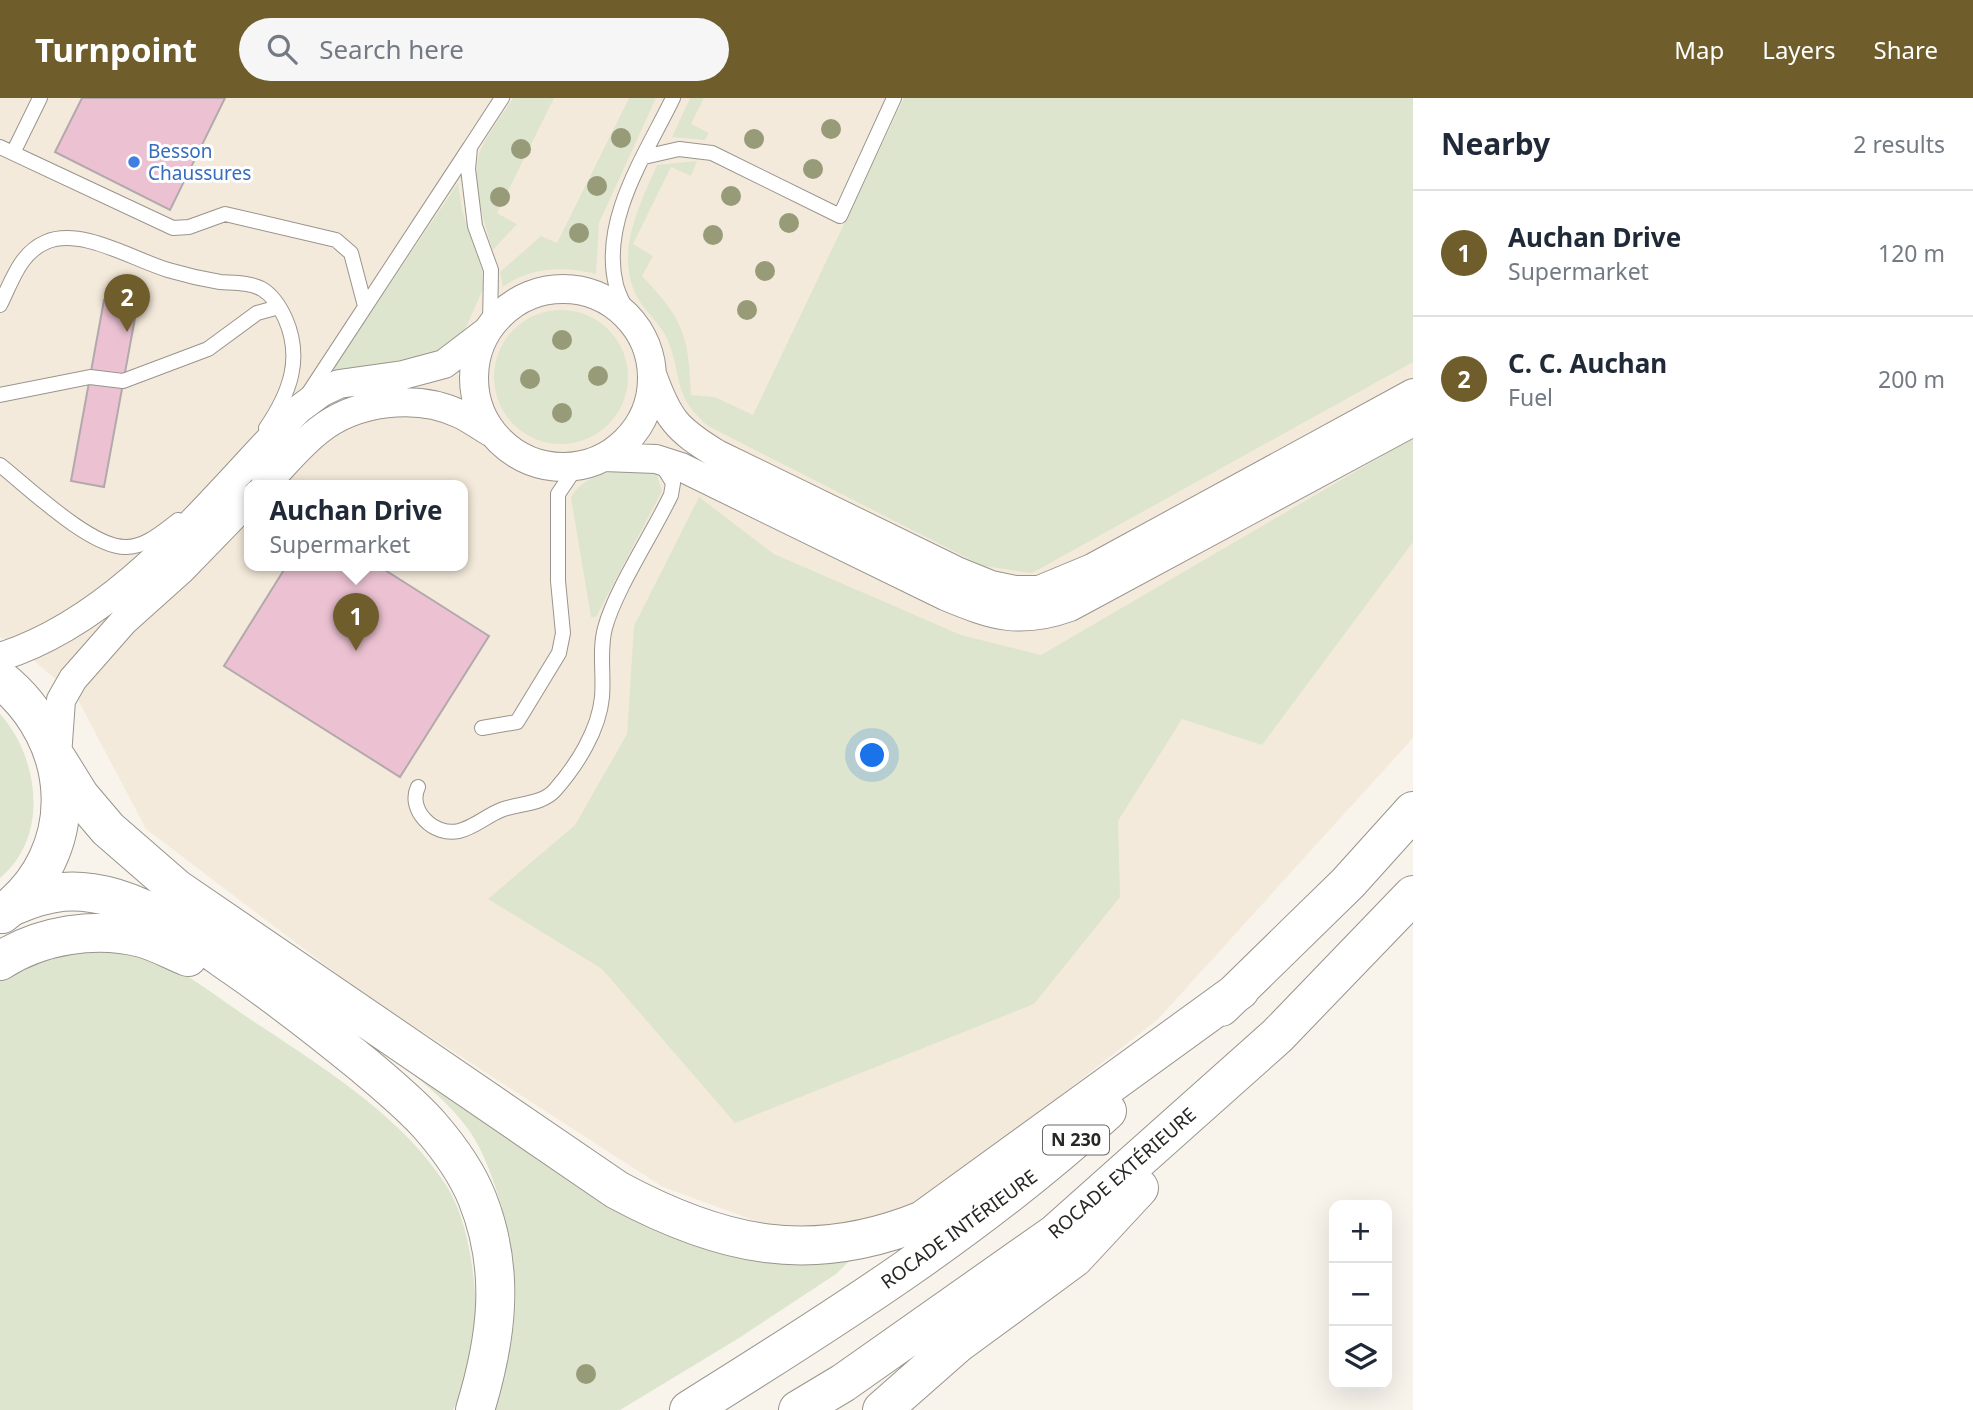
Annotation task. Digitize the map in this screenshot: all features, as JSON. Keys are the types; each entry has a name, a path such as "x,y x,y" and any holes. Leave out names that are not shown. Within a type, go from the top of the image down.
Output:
{"main road":[{"path":"0,679 20,695 43,724 57,759 80,796 108,829 177,889 617,1190 668,1218 732,1239 810,1246 891,1233 923,1220 1240,990"},
{"path":"6,910 39,875 56,839 62,799 57,759"},
{"name":"ROCADE INTÉRIEURE","path":"689,1410 812,1334 974,1223 1049,1164 1240,990 1348,883 1413,811"},
{"path":"6,910 46,892 81,891 117,899 155,915 299,1011 430,1125 459,1161 481,1210 493,1255 497,1313 490,1362 475,1410"},
{"name":"ROCADE EXTÉRIEURE","path":"798,1410 897,1346 1056,1233 1277,1036 1413,895"},
{"path":"0,961 36,944 78,934 107,932 143,938 189,958 290,1026 386,1085"},
{"path":"882,1410 957,1344 1074,1258 1277,1036"}],"street":[{"path":"0,657 47,637 134,579 299,409 322,392 339,384 403,375 444,364 488,328 509,306 533,293 559,288 585,292 610,302 630,320 646,345 652,374 665,411 686,435 717,454 959,572 1015,590 1039,590 1092,568 1413,393"},
{"path":"488,328 477,351 473,380 479,409 494,435"},
{"path":"270,480 318,430 340,417 372,406 409,401 430,404 460,414 518,454 537,462 577,466 604,457 625,442 640,422 649,399 652,374"},
{"path":"604,457 656,459 706,478 945,596 978,610 1013,619 1046,615 1070,607 1413,422"},
{"path":"57,759 59,710 72,679 124,621 182,569 244,505"}],"lane":[{"path":"40,98 7,150 173,228 189,227 225,214 317,233 344,245 355,263 365,306"},
{"path":"299,409 502,98"},
{"path":"630,320 616,285 613,249 617,217 673,98"},
{"path":"644,157 679,149 712,153 840,216 894,98"},
{"path":"470,147 468,191 475,226 491,270 488,328"},
{"path":"0,304 20,263 32,248 65,236 82,238 191,276 246,283 263,289 279,307 294,349 294,370 278,410 232,477 159,535 139,545 125,548 109,544 84,531 0,465"},
{"path":"0,396 90,377 123,381 208,349 257,313 279,307"},
{"path":"418,787 413,797 414,807 421,817 441,829 456,832 498,811 553,793 598,720 602,698 602,643 608,619 671,495 673,483 668,470 656,459"},
{"path":"482,727 517,722 559,653 563,633 558,581 558,494 577,466"}],"shaded area":[{"path":"0,98 1413,98 1413,738 1158,1019 911,1213 802,1238 663,1187 361,992 146,829 77,698 15,644 0,637"}],"green space":[{"path":"513,98 554,98 497,213 517,224 493,250 479,200 478,160 488,136"},
{"path":"629,98 656,98 599,223 596,274 548,270 524,275 503,287 500,272 541,236 557,243"},
{"path":"690,98 704,98 691,124 709,133 705,140 672,137"},
{"path":"904,98 1413,98 1413,362 1032,573 983,566 708,426 683,395 668,341 640,302 628,268 631,232 657,165 697,161 691,176 671,167 633,244 653,256 642,276 667,304 681,329 688,357 691,395 715,397 753,415"},
{"path":"458,183 462,210 482,270 483,289 463,334 432,358 330,373"},
{"path":"561,310 587,315 609,329 623,351 628,377 623,403 609,425 587,439 561,444 535,439 513,425 499,403 494,377 499,351 513,329 535,315"},
{"path":"1413,438 1413,542 1262,745 1182,719 1118,821 1120,897 1034,1004 735,1123 602,969 488,899 575,825 627,734 634,626 699,497 774,554 961,635 1041,655"},
{"path":"632,465 656,472 662,491 596,617 591,617 571,498 575,491 589,480"},
{"path":"0,714 23,752 33,797 27,841 16,861 0,878"},
{"path":"71,944 152,958 186,976 312,1060 362,1097 408,1138 428,1161 446,1185 458,1209 470,1251 475,1292 476,1323 472,1352 465,1381 453,1410 0,1410 0,974"},
{"path":"403,1066 603,1198 853,1257 836,1274 739,1338 620,1410 491,1410 507,1362 515,1312 514,1269 504,1217 488,1167 468,1129 446,1103"}],"building":[{"name":"Besson Chaussures","path":"82,98 225,98 170,210 55,152"},
{"path":"104,300 137,307 104,487 71,481"},
{"path":"283,571 386,571 489,636 400,777 224,666"}],"place":[{"name":"Besson Chaussures","path":"134,162"},
{"name":"C. C. Auchan","path":"127,332"},
{"name":"Auchan Drive","path":"356,651"}]}
